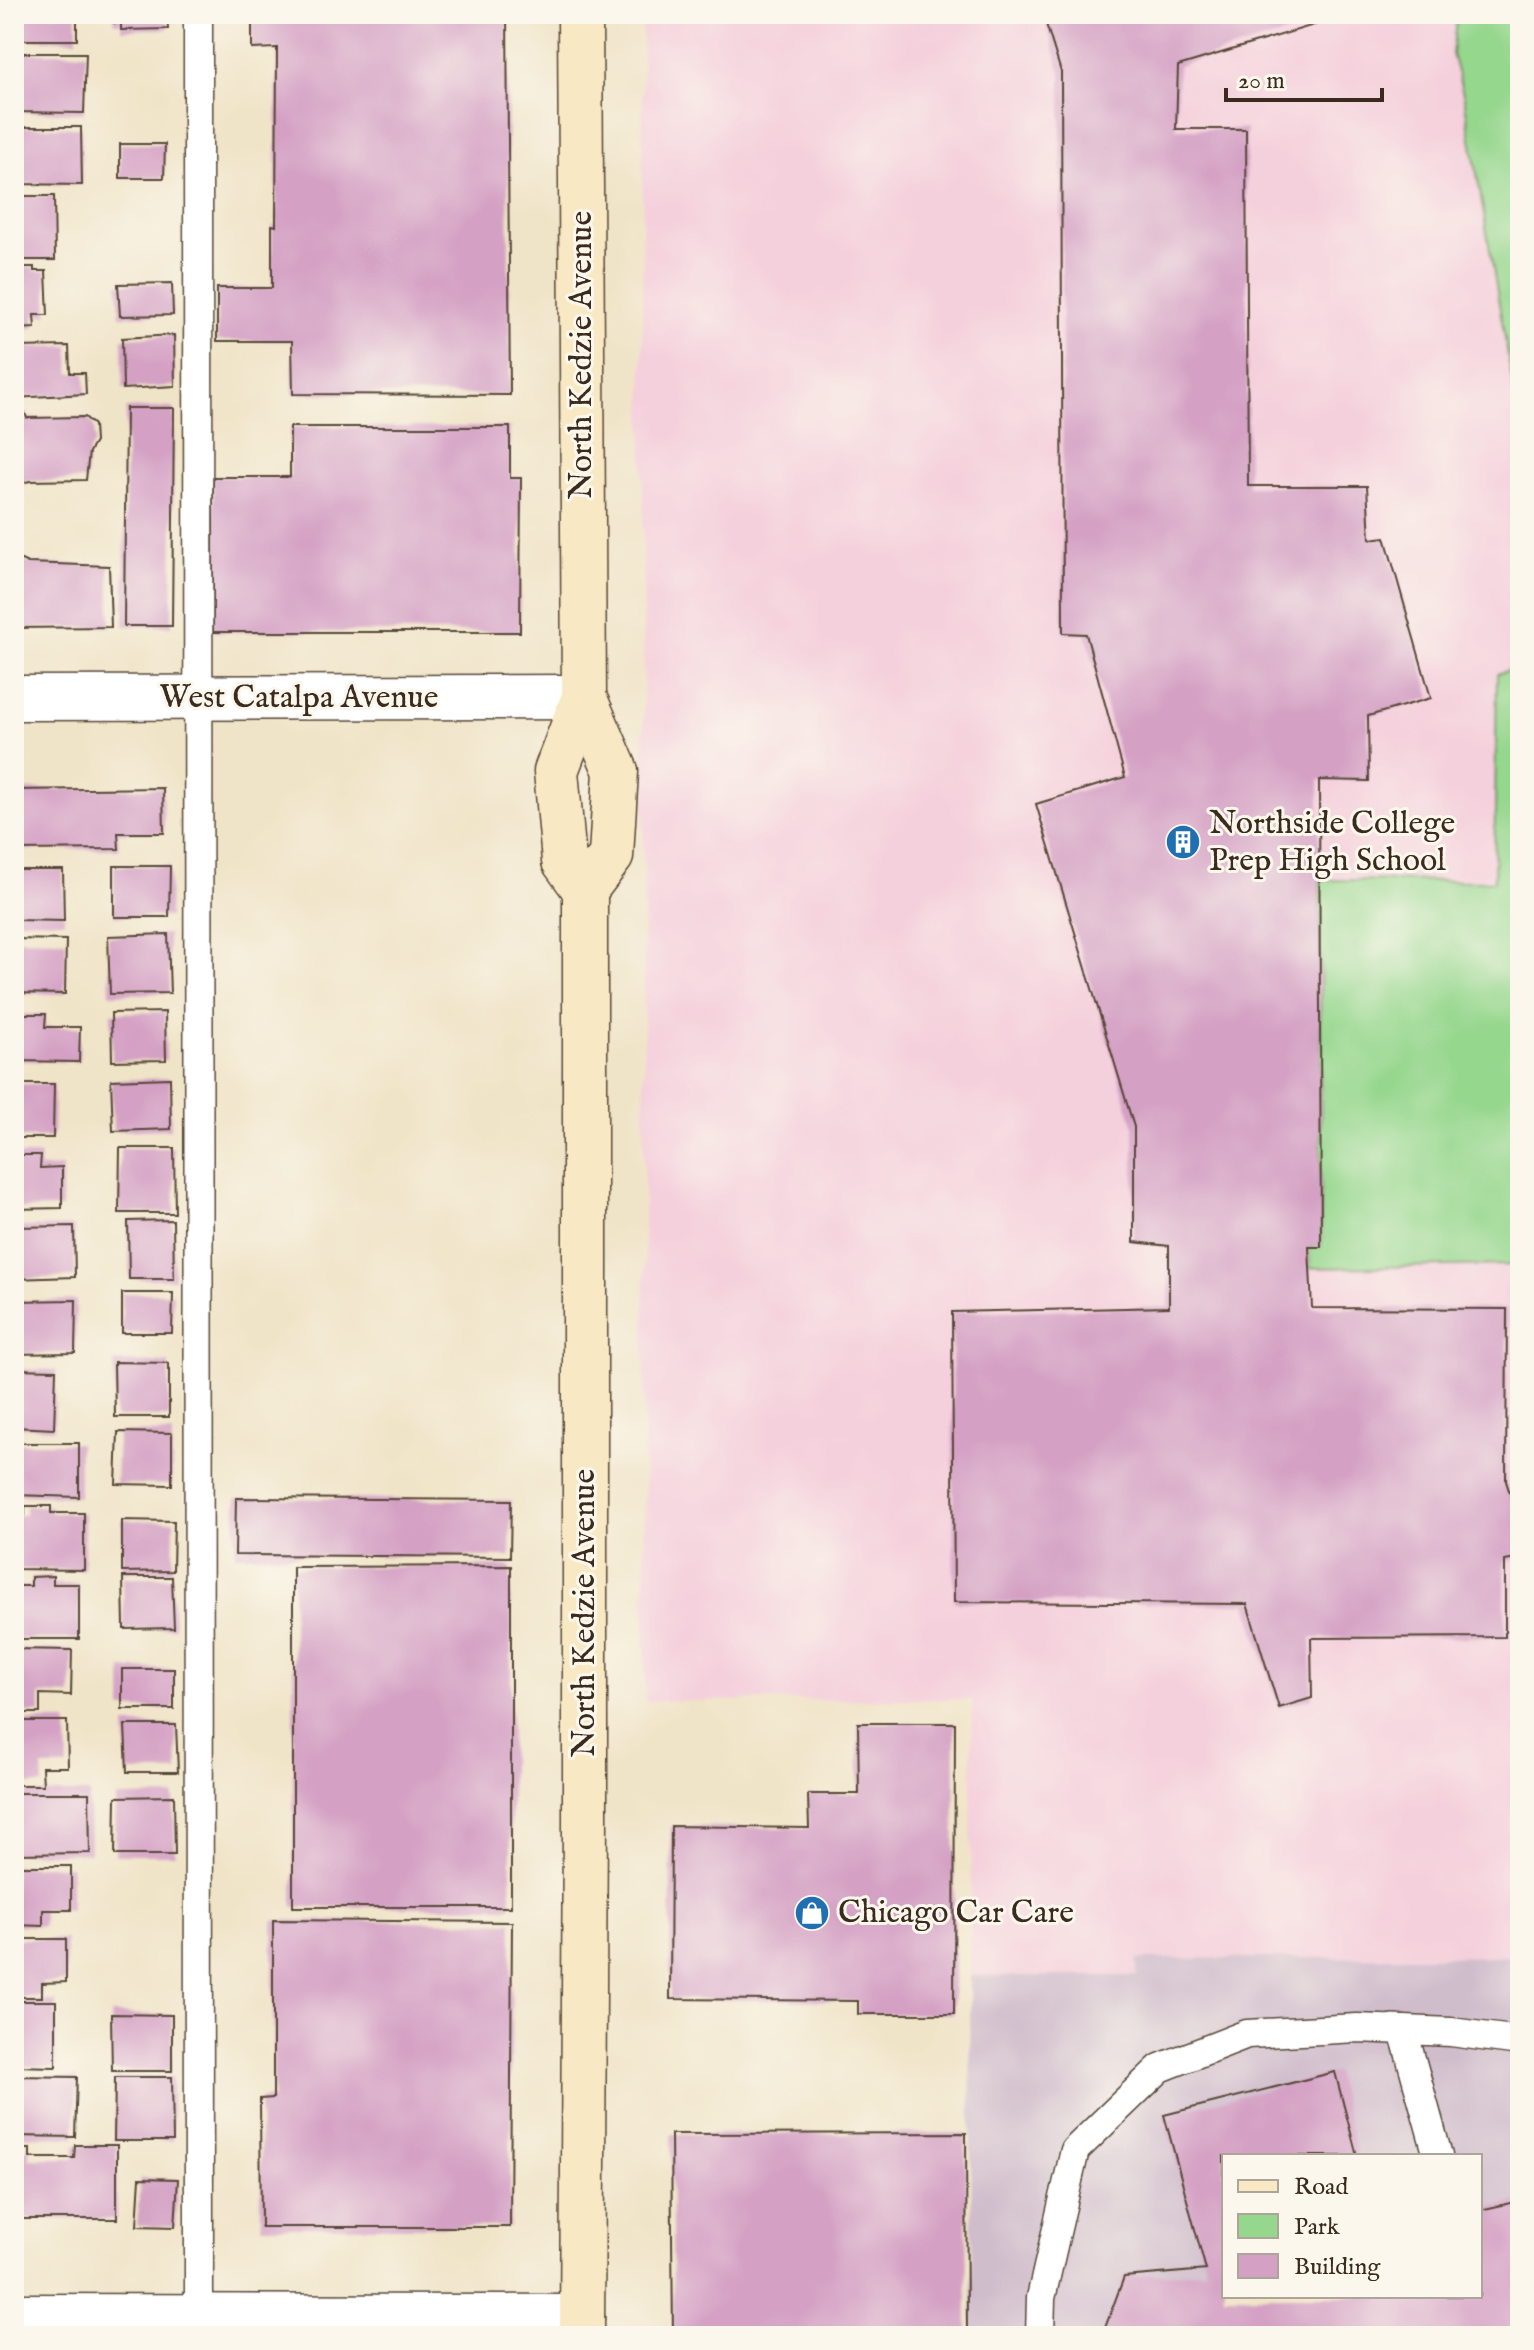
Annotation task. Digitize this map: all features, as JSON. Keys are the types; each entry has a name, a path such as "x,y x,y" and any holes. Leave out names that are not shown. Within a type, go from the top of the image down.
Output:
{"main road":[{"name":"North Kedzie Avenue","path":"580,14 584,697 556,771 564,861 585,890 582,2327"},
{"name":"North Kedzie Avenue","path":"584,697 616,771 611,856 585,890"}],"street":[{"name":"West Catalpa Avenue","path":"14,698 584,697"},
{"path":"14,2316 199,2326 582,2327"}],"lane":[{"path":"198,14 199,2326"},
{"path":"1040,2336 1041,2298 1075,2150 1160,2068 1247,2034 1357,2028 1451,2032 1520,2041"},
{"path":"1403,2030 1437,2154"}],"shaded area":[{"path":"642,14 1520,14 1520,1956 1137,1959 1138,1976 970,1976 972,1699 645,1701"},
{"path":"1520,1956 1520,2336 972,2336 970,1976 1137,1976 1137,1959"}],"green space":[{"path":"1457,14 1520,14 1520,402 1516,404 1464,97 1452,54"},
{"path":"1520,666 1520,1265 1310,1268 1309,1247 1321,1246 1320,880 1494,881 1497,674"}],"building":[{"path":"14,14 77,14 77,40 14,40"},
{"path":"114,14 167,14 168,29 121,30 121,23 114,23"},
{"path":"252,14 507,14 510,395 293,394 292,341 217,341 217,288 272,288 272,225 276,226 277,48 252,49"},
{"name":"Northside College Prep High School","path":"1043,14 1347,15 1178,66 1176,129 1246,129 1248,486 1367,486 1370,539 1385,537 1431,698 1368,716 1369,781 1319,780 1321,1247 1309,1247 1312,1308 1507,1309 1506,1481 1520,1525 1520,1558 1505,1561 1505,1637 1311,1638 1312,1698 1279,1708 1247,1604 954,1602 952,1312 1169,1307 1169,1246 1134,1242 1134,1127 1036,804 1125,777 1086,634 1063,633 1061,72"},
{"path":"14,53 86,53 84,113 14,112"},
{"path":"14,127 81,127 82,185 14,184"},
{"path":"120,144 165,144 164,178 120,178"},
{"path":"14,196 54,196 55,260 14,260"},
{"path":"14,267 34,267 34,271 46,271 48,315 34,315 35,328 14,329"},
{"path":"172,283 173,315 120,316 118,284"},
{"path":"174,335 175,386 123,389 122,338"},
{"path":"69,346 70,373 85,373 86,394 14,398 14,347"},
{"path":"14,408 23,408 27,418 85,417 94,425 95,442 89,452 86,480 30,481 14,485"},
{"path":"126,408 174,408 172,626 124,626"},
{"path":"290,427 510,427 510,478 521,478 520,632 213,632 213,477 290,477"},
{"path":"14,557 28,563 109,566 111,627 14,628"},
{"path":"163,788 164,833 118,833 119,849 14,850 14,790"},
{"path":"114,866 170,866 169,917 114,917"},
{"path":"14,870 63,870 64,921 14,920"},
{"path":"168,934 170,993 110,994 108,936"},
{"path":"14,939 66,940 65,994 14,993"},
{"path":"165,1012 166,1060 112,1061 111,1013"},
{"path":"14,1014 46,1014 45,1027 80,1027 79,1062 14,1061"},
{"path":"170,1078 171,1129 113,1131 111,1080"},
{"path":"14,1084 54,1084 53,1138 14,1138"},
{"path":"120,1148 174,1148 175,1213 119,1213"},
{"path":"14,1155 41,1155 40,1168 62,1167 62,1208 14,1209"},
{"path":"173,1220 174,1279 129,1279 128,1221"},
{"path":"74,1226 75,1277 14,1279 14,1227"},
{"path":"122,1293 173,1293 172,1333 122,1333"},
{"path":"76,1300 75,1353 14,1354 14,1301"},
{"path":"114,1362 169,1363 169,1417 115,1417"},
{"path":"14,1369 56,1370 54,1429 14,1427"},
{"path":"118,1432 172,1433 172,1485 116,1484"},
{"path":"14,1443 79,1443 79,1497 14,1495"},
{"path":"236,1498 511,1500 510,1557 235,1555"},
{"path":"25,1506 51,1506 51,1513 84,1513 84,1570 14,1569 14,1515 25,1515"},
{"path":"122,1520 174,1521 173,1571 122,1572"},
{"path":"511,1566 511,1907 293,1907 293,1567"},
{"path":"53,1576 53,1584 79,1584 79,1639 14,1639 14,1586 31,1586 31,1577"},
{"path":"123,1577 172,1577 174,1628 124,1629"},
{"path":"14,1649 72,1650 71,1695 40,1694 40,1713 14,1713"},
{"path":"122,1669 174,1669 174,1709 122,1709"},
{"path":"14,1721 67,1721 68,1767 42,1767 43,1785 14,1785"},
{"name":"Chicago Car Care","path":"858,1723 955,1723 954,2014 858,2014 858,2001 670,1999 671,1826 809,1828 808,1794 859,1794"},
{"path":"125,1725 176,1725 178,1772 127,1772"},
{"path":"14,1793 89,1793 90,1853 14,1854"},
{"path":"174,1796 175,1855 115,1855 116,1797"},
{"path":"14,1866 71,1866 71,1910 43,1910 43,1926 14,1925"},
{"path":"273,1920 512,1922 510,2227 261,2227 260,2099 273,2098"},
{"path":"14,1939 66,1939 66,1982 42,1983 42,1997 14,1997"},
{"path":"14,2001 56,2001 56,2067 14,2066"},
{"path":"111,2014 172,2015 172,2071 112,2071"},
{"path":"1335,2072 1356,2154 1222,2154 1222,2298 1482,2298 1482,2210 1520,2201 1520,2336 1102,2336 1124,2277 1206,2270 1164,2115"},
{"path":"14,2076 77,2077 75,2137 14,2136"},
{"path":"115,2077 172,2077 173,2141 114,2141"},
{"path":"966,2133 967,2336 673,2336 671,2134"},
{"path":"75,2145 117,2145 117,2219 14,2219 14,2149 30,2149 30,2158 74,2158"},
{"path":"140,2178 178,2179 175,2227 137,2226"}],"place":[{"name":"Northside College Prep High School","path":"1183,842"},
{"name":"Chicago Car Care","path":"812,1913"}]}
